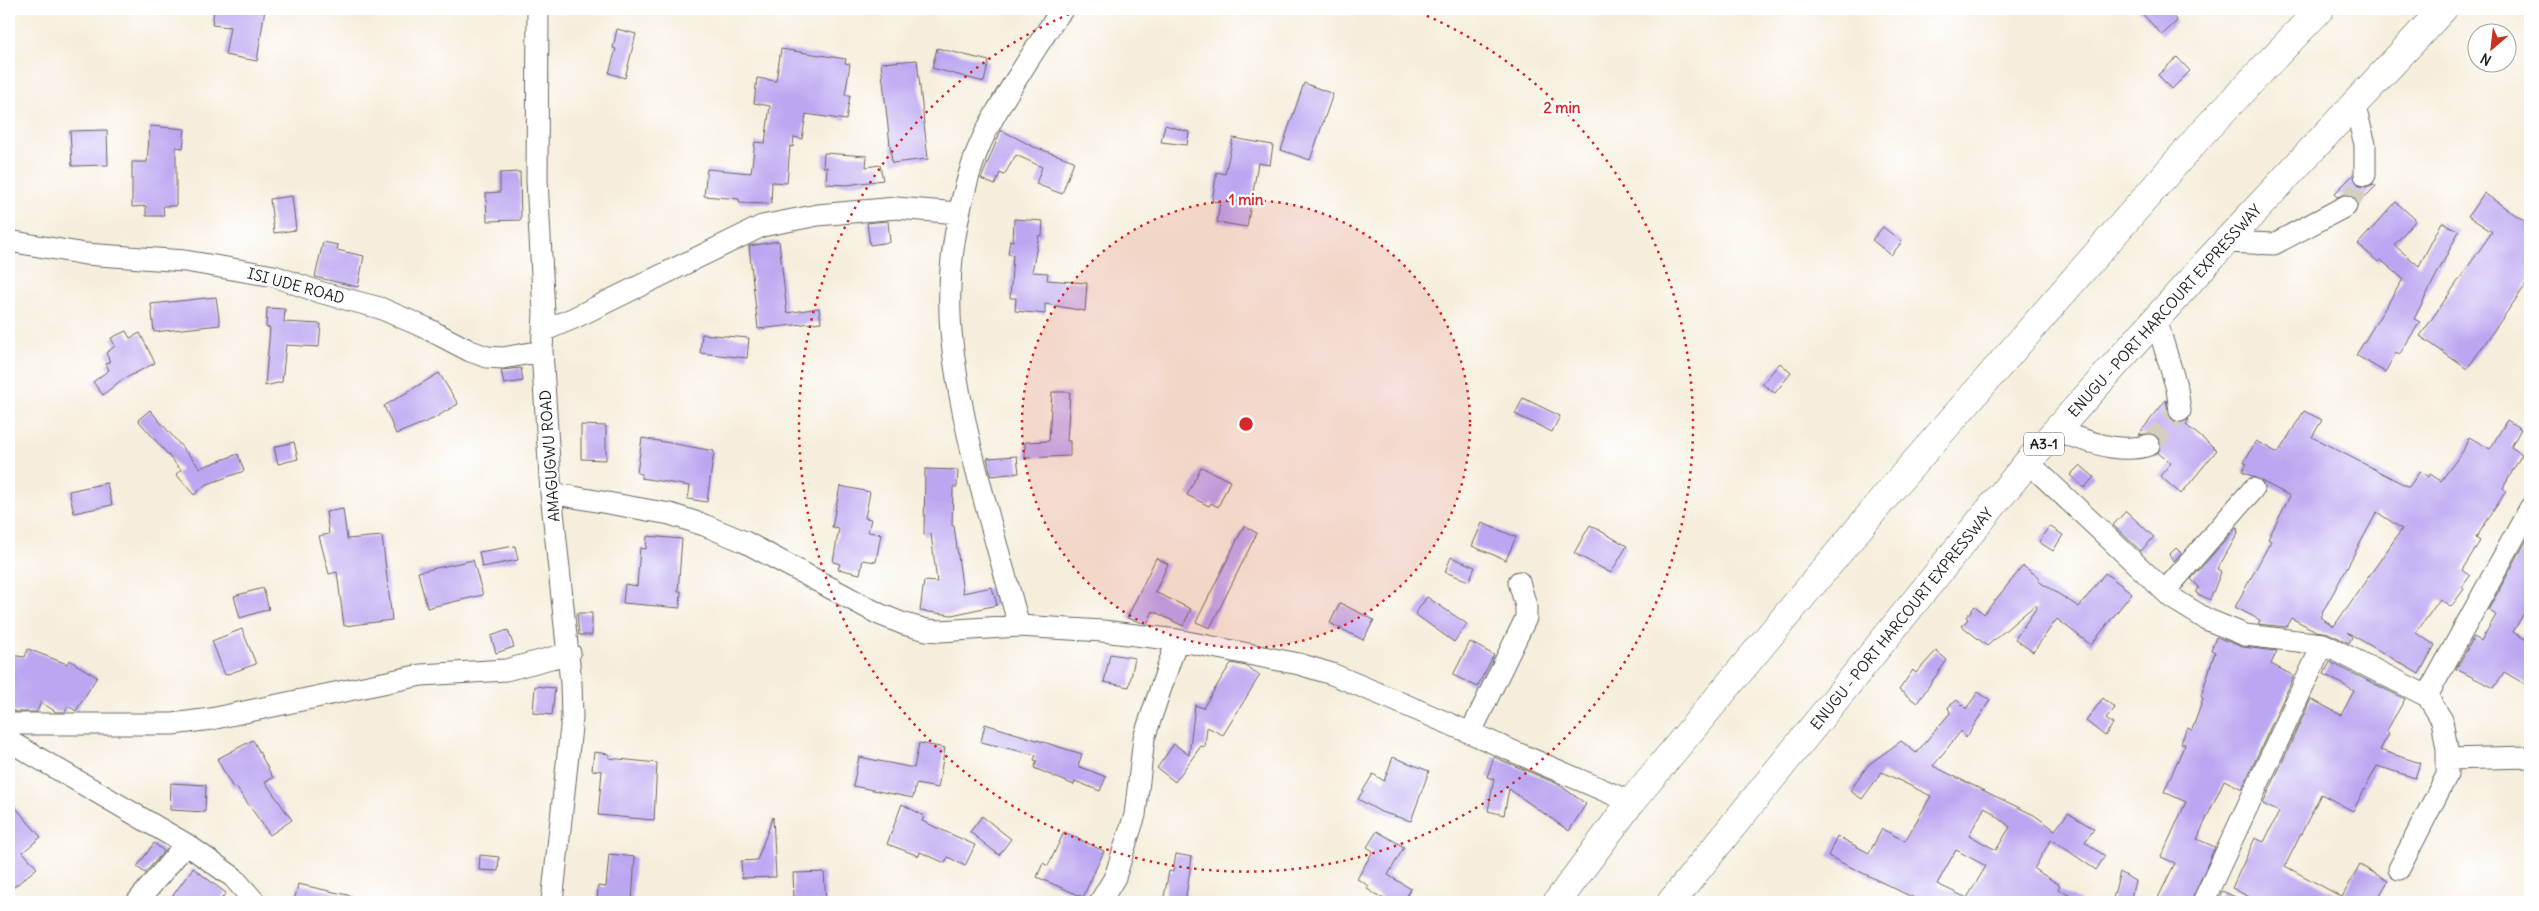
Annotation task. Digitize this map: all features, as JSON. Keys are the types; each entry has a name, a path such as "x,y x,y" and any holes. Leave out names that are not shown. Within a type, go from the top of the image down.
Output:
{"highway":[{"path":"1556,902 1631,802 1895,485 2203,132 2320,9"},
{"name":"ENUGU - PORT HARCOURT EXPRESSWAY","path":"1672,902 2028,462 2226,242 2443,9"}],"street":[{"name":"AMAGUGWU ROAD","path":"538,9 538,180 543,341 551,493 570,653 572,718 552,902"},
{"path":"1019,626 973,450 954,350 951,302 959,213 976,154 1000,107 1063,9"},
{"path":"2354,104 2365,144 2365,175"},
{"path":"2226,242 2274,244 2346,206"},
{"name":"ISI UDE ROAD","path":"9,241 85,254 149,260 185,261 274,276 320,292 380,308 426,328 470,351 487,357 503,358 543,341 574,318 762,226 818,215 896,208 959,213"},
{"path":"2156,319 2177,389 2180,411"},
{"path":"2056,431 2111,448 2136,449 2149,445"},
{"path":"2028,462 2172,598 2206,619 2245,635 2323,644 2427,696 2442,720 2447,775 2399,870"},
{"path":"2165,591 2253,489"},
{"path":"551,493 670,514 704,525 745,542 879,614 904,624 940,631 1019,626 1113,632 1177,640 1269,657 1323,672 1471,732 1631,802"},
{"path":"2427,696 2530,508"},
{"path":"1471,732 1526,618 1526,606 1519,582"},
{"path":"1100,902 1115,877 1135,816 1144,738 1177,640"},
{"path":"2203,902 2323,644"},
{"path":"9,724 173,724 242,714 421,675 506,670 570,653"},
{"path":"9,741 186,844 233,877 255,902"},
{"path":"2447,759 2530,758"},
{"path":"137,902 186,844"}],"building":[{"path":"214,9 265,9 257,61 225,55 230,27 212,25"},
{"path":"2138,9 2167,9 2177,21 2162,35"},
{"path":"617,29 636,34 625,78 609,73 616,49 613,48"},
{"path":"937,48 989,61 984,82 932,68"},
{"path":"781,49 846,59 845,63 850,64 845,95 850,95 846,120 806,114 802,139 794,137 793,147 790,146 787,183 772,182 771,204 739,203 739,199 704,196 707,169 751,173 755,142 765,143 770,106 754,103 757,78 776,81"},
{"path":"2177,57 2190,71 2172,89 2158,75"},
{"path":"917,60 928,159 892,163 881,63"},
{"path":"1304,83 1333,94 1310,160 1281,150"},
{"path":"1165,125 1189,132 1187,145 1161,142"},
{"path":"150,126 185,129 183,148 176,147 176,206 163,206 164,216 146,216 146,206 132,207 132,162 147,162"},
{"path":"107,130 108,165 72,166 70,131"},
{"path":"1001,130 1034,147 1074,161 1062,194 1036,184 1042,167 1016,155 1004,175 1000,173 995,185 981,179"},
{"path":"1233,138 1273,145 1270,165 1258,163 1247,227 1217,222 1220,202 1212,201 1217,172 1225,174"},
{"path":"824,153 867,156 866,167 880,165 883,180 847,185 826,184 827,167 823,167"},
{"path":"520,172 521,220 487,221 486,193 500,192 500,173"},
{"path":"2353,175 2359,186 2365,187 2374,184 2376,186 2358,204 2352,195 2346,194 2337,197 2334,194"},
{"path":"2484,193 2530,225 2530,279 2467,369 2420,336 2492,232 2468,216"},
{"path":"292,196 296,230 274,233 270,199"},
{"path":"2396,202 2416,220 2394,245 2419,266 2442,222 2459,231 2414,319 2420,322 2399,355 2396,353 2385,372 2356,355 2403,279 2381,260 2378,262 2358,244"},
{"path":"1014,219 1043,221 1042,236 1039,235 1032,272 1048,273 1047,280 1087,283 1085,311 1045,304 1045,314 1015,311 1016,298 1010,298 1013,255 1008,254 1010,240 1013,241"},
{"path":"888,221 890,242 870,245 867,223"},
{"path":"1883,227 1902,242 1891,255 1872,240"},
{"path":"779,241 787,313 819,308 821,322 758,329 749,246"},
{"path":"323,242 338,245 337,250 364,256 358,287 315,277"},
{"path":"216,297 220,325 154,332 151,304"},
{"path":"267,308 285,309 284,322 321,324 319,347 286,345 282,382 265,386 270,328 266,327"},
{"path":"126,331 130,338 140,333 155,363 120,381 103,395 93,382 109,370 106,364 110,362 106,353 115,346 111,338"},
{"path":"702,334 749,338 747,358 700,353"},
{"path":"1780,363 1791,373 1775,393 1762,384"},
{"path":"521,368 523,381 504,384 501,370"},
{"path":"439,373 458,404 433,419 396,434 384,406"},
{"path":"1052,392 1070,392 1067,441 1070,441 1070,456 1025,458 1025,442 1049,441"},
{"path":"1523,398 1560,416 1552,432 1515,414"},
{"path":"2166,400 2170,419 2181,423 2189,419 2186,425 2217,450 2181,494 2160,476 2171,463 2158,453 2161,443 2158,437 2152,433 2138,435"},
{"path":"150,410 200,468 238,454 244,471 205,485 194,495 176,474 181,470 138,420"},
{"path":"2304,411 2322,420 2312,437 2409,487 2420,471 2428,477 2430,474 2441,481 2463,451 2469,437 2490,449 2507,420 2521,429 2511,447 2522,454 2503,488 2506,491 2476,538 2480,541 2462,570 2470,576 2462,587 2464,589 2451,607 2440,599 2416,633 2435,645 2419,674 2347,632 2352,637 2349,643 2328,633 2316,631 2291,618 2286,627 2258,624 2260,620 2235,607 2271,541 2268,539 2290,496 2242,471 2247,464 2244,462 2256,441 2278,453","holes":["2377,512 2402,529 2334,626 2320,617"]},
{"path":"581,425 606,426 606,460 581,459"},
{"path":"642,438 714,451 707,502 688,499 690,486 641,478 642,474 637,473"},
{"path":"294,442 298,459 278,464 274,447"},
{"path":"1017,456 1019,473 991,476 987,458"},
{"path":"2080,465 2094,477 2084,488 2070,475"},
{"path":"1201,467 1230,481 1218,507 1211,503 1209,506 1187,495"},
{"path":"925,469 958,470 957,487 953,487 952,526 954,526 963,593 992,587 997,605 952,615 920,611 924,581 937,582 931,534 924,535"},
{"path":"107,483 112,505 74,513 69,491"},
{"path":"840,486 870,492 865,518 871,519 868,532 881,534 876,562 863,560 860,574 838,569 840,564 833,562 839,528 832,527"},
{"path":"343,509 347,539 382,536 392,620 344,626 337,572 329,574 319,536 329,534 326,512"},
{"path":"2126,511 2154,537 2141,551 2113,525"},
{"path":"1482,523 1516,537 1506,560 1472,546"},
{"path":"1590,525 1627,546 1611,573 1574,553"},
{"path":"1244,526 1257,533 1210,628 1196,622"},
{"path":"2049,526 2063,535 2053,551 2039,542"},
{"path":"2237,527 2238,533 2217,570 2221,572 2210,600 2196,593 2199,587 2191,579"},
{"path":"2530,534 2530,603 2513,632 2530,642 2530,687 2504,672 2494,688 2456,669 2474,637 2481,641 2496,615 2488,610"},
{"path":"647,536 682,539 678,591 681,591 680,608 623,603 625,584 637,586 640,548 646,549"},
{"path":"515,546 518,560 482,567 479,552"},
{"path":"2176,548 2181,553 2174,561 2169,555"},
{"path":"1451,557 1475,567 1469,581 1445,572"},
{"path":"1156,558 1168,564 1155,592 1191,609 1183,626 1153,611 1147,624 1127,618"},
{"path":"473,560 483,595 427,608 418,572"},
{"path":"2023,566 2040,578 2038,581 2079,607 2105,573 2132,593 2091,645 2057,619 2033,652 2015,639 2037,607 2035,605 1987,646 1962,626 1968,619 1966,617 1975,606 1984,614"},
{"path":"263,588 269,609 240,618 234,596"},
{"path":"1427,597 1467,624 1454,642 1415,614"},
{"path":"1340,603 1374,620 1363,640 1330,623"},
{"path":"577,613 592,613 592,635 579,635"},
{"path":"242,629 256,664 225,675 212,641"},
{"path":"508,630 514,647 496,653 491,636"},
{"path":"2216,637 2243,647 2277,651 2271,664 2294,676 2242,789 2224,780 2197,839 2215,847 2191,902 2156,902 2175,863 2161,857 2186,802 2164,792 2185,744 2181,743 2187,728 2192,730 2203,699 2201,696 2215,652 2211,650"},
{"path":"1470,642 1494,655 1477,687 1453,675"},
{"path":"28,649 67,664 69,660 97,677 76,711 68,706 65,712 56,712 41,702 37,712 16,712 9,709 9,655 25,657"},
{"path":"1936,651 1947,660 1917,703 1899,690 1913,670 1916,673"},
{"path":"1110,654 1135,658 1129,687 1104,682"},
{"path":"2330,662 2405,699 2386,732 2389,734 2380,750 2420,763 2415,778 2377,766 2353,811 2321,794 2285,866 2342,897 2360,865 2388,881 2376,902 2259,902 2232,888 2255,838 2264,842 2279,812 2263,804 2311,699 2341,715 2354,691 2324,674"},
{"path":"1231,663 1246,666 1260,675 1223,735 1207,727 1205,747 1201,746 1175,782 1157,768 1174,744 1189,755 1195,705 1203,708"},
{"path":"535,686 555,688 552,715 533,713"},
{"path":"1978,692 1990,700 1966,738 1961,731 1933,766 2034,815 2055,830 2068,813 2094,829 2085,842 2105,856 2096,870 2051,839 2034,869 2060,885 2058,889 2081,902 1922,902 1828,856 1837,836 1869,853 1882,829 1905,841 1931,796 1882,772 1862,799 1850,791 1868,765 1901,741 1916,753 1950,713 1948,707 1957,700 1966,709","holes":["1985,807 2010,827 1996,850 1969,835","1956,850 1986,866 1967,898 1937,884"]},
{"path":"2103,698 2115,708 2106,719 2113,724 2105,736 2086,721"},
{"path":"985,724 1082,754 1078,766 1106,777 1100,791 1075,781 1074,785 1034,768 1037,761 1034,760 1036,755 981,742"},
{"path":"253,740 273,778 265,782 292,820 270,835 236,787 233,788 217,759"},
{"path":"919,743 945,748 938,788 916,784 913,798 853,786 859,757 914,768"},
{"path":"594,752 609,754 609,758 657,763 654,820 598,815 602,771 592,770"},
{"path":"1393,757 1429,771 1411,821 1381,812 1358,799 1373,774 1384,781"},
{"path":"1494,757 1558,784 1586,804 1569,831 1509,789 1504,815 1488,811 1494,779 1487,777"},
{"path":"171,783 206,785 205,812 170,810"},
{"path":"9,800 41,837 23,852 37,868 9,891"},
{"path":"902,804 924,816 922,821 975,845 965,866 948,857 945,863 920,852 919,856 887,844"},
{"path":"982,816 1011,839 999,855 970,832"},
{"path":"773,817 776,877 742,878 741,861 757,860"},
{"path":"1377,831 1404,847 1388,875 1411,889 1403,902 1389,902 1367,889 1369,886 1357,879 1373,851 1367,847"},
{"path":"1064,832 1104,851 1083,897 1037,877 1043,863 1048,866"},
{"path":"154,843 164,851 145,873 137,867"},
{"path":"609,854 635,857 632,902 597,902 598,886 606,887"},
{"path":"1176,854 1192,857 1185,902 1163,902 1169,871 1173,872"},
{"path":"480,855 499,857 498,871 479,870"},
{"path":"193,868 226,893 219,902 168,902"},
{"path":"824,872 826,902 794,902 793,873"},
{"path":"2120,872 2135,881 2130,902 2112,902"},
{"path":"298,884 352,896 351,902 294,902"},
{"path":"2222,891 2247,902 2217,902"}],"tunnel":[{"path":"2346,206 2361,185 2365,175"},
{"path":"2149,445 2180,411"}]}
